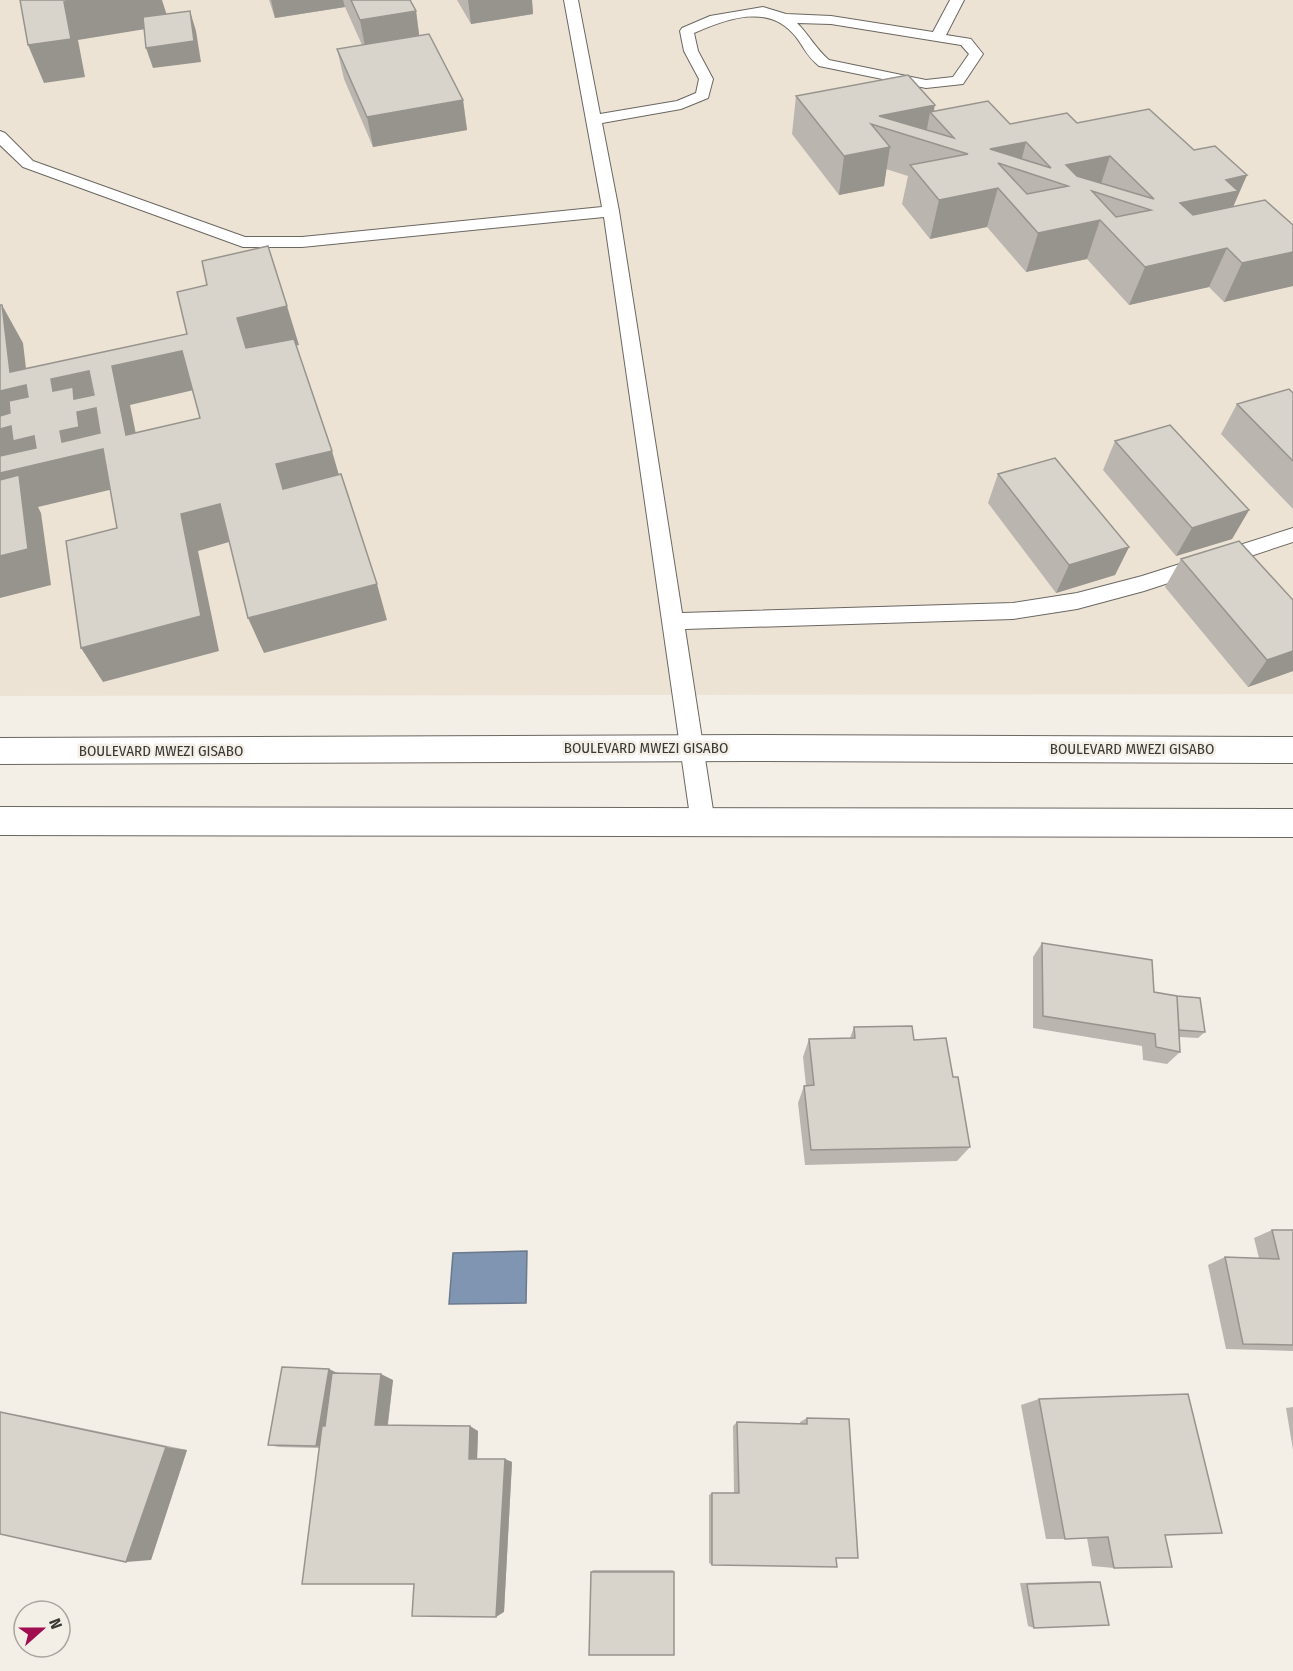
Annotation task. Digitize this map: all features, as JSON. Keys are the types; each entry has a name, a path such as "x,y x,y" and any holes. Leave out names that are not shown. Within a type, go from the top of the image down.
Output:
{"main road":[{"name":"BOULEVARD MWEZI GISABO","path":"0,752 693,748 1293,750"},
{"path":"0,821 1293,823"}],"lane":[{"path":"571,0 611,211 704,823"},
{"path":"937,38 957,0"},
{"path":"593,120 681,105 703,95 706,79 691,51 687,30 715,19 763,11 784,18 831,20 966,42 976,54 958,81 926,84 824,63 811,52 802,36 784,18"},
{"path":"0,136 28,164 243,242 302,242 611,211"},
{"path":"675,621 1013,611 1099,595 1293,535"}],"shaded area":[{"path":"0,0 1293,0 1293,694 0,696"}],"water":[{"path":"527,1251 526,1303 449,1304 453,1253"}],"building":[{"path":"20,0 78,0 64,2 71,39 28,45"},
{"path":"351,0 410,0 416,11 360,20"},
{"path":"190,11 194,41 146,48 143,17"},
{"path":"429,34 463,100 367,117 337,49"},
{"path":"908,75 935,105 879,116 954,138 930,112 988,101 1010,124 1067,113 1077,123 1149,109 1194,150 1215,146 1247,175 1226,180 1238,191 1180,203 1193,215 1265,200 1293,225 1293,252 1242,263 1227,248 1145,267 1100,220 1038,233 998,188 939,200 910,165 968,154 871,124 890,147 844,156 796,96","holes":["1026,142 1051,168 990,149","1110,156 1154,199 1077,176 1066,165","998,163 1068,186 1027,194","1092,191 1151,210 1116,217"]},
{"path":"268,246 287,306 237,318 246,348 294,339 332,451 276,464 283,489 341,474 377,584 248,618 220,504 181,514 201,616 81,648 66,541 117,528 103,449 0,473 0,456 36,448 34,436 13,441 11,426 0,429 0,416 10,413 9,401 28,397 26,385 0,391 0,305 2,305 10,372 187,334 177,292 207,285 202,261","holes":["182,351 200,418 126,435 112,366","89,371 94,395 74,399 73,387 53,391 51,379","96,408 100,433 62,442 60,431 79,427 77,412"]},
{"path":"1289,389 1293,393 1293,461 1237,404"},
{"path":"1170,425 1249,510 1192,528 1115,441"},
{"path":"1055,458 1129,547 1069,565 998,474"},
{"path":"19,475 28,549 0,556 0,480"},
{"path":"1239,541 1293,600 1293,651 1267,660 1181,559"},
{"path":"1042,943 1152,960 1154,992 1177,996 1180,1052 1156,1047 1155,1034 1043,1016"},
{"path":"1177,996 1200,998 1205,1032 1179,1030"},
{"path":"912,1026 914,1040 946,1038 953,1077 958,1077 970,1147 811,1150 804,1086 814,1085 809,1039 855,1038 854,1027"},
{"path":"1272,1230 1293,1230 1293,1345 1243,1344 1225,1257 1279,1259"},
{"path":"282,1367 329,1369 316,1446 268,1445"},
{"path":"332,1373 381,1374 375,1425 470,1426 469,1459 505,1459 496,1617 412,1616 414,1584 302,1584 322,1426 325,1426"},
{"path":"1188,1394 1222,1533 1165,1535 1172,1567 1114,1568 1108,1537 1065,1539 1039,1399"},
{"path":"0,1412 166,1447 126,1562 0,1534"},
{"path":"807,1418 849,1419 858,1558 836,1558 837,1567 712,1565 712,1493 739,1493 737,1422 807,1424"},
{"path":"591,1572 674,1572 674,1655 589,1655"},
{"path":"1100,1582 1109,1625 1034,1628 1027,1584"}]}
